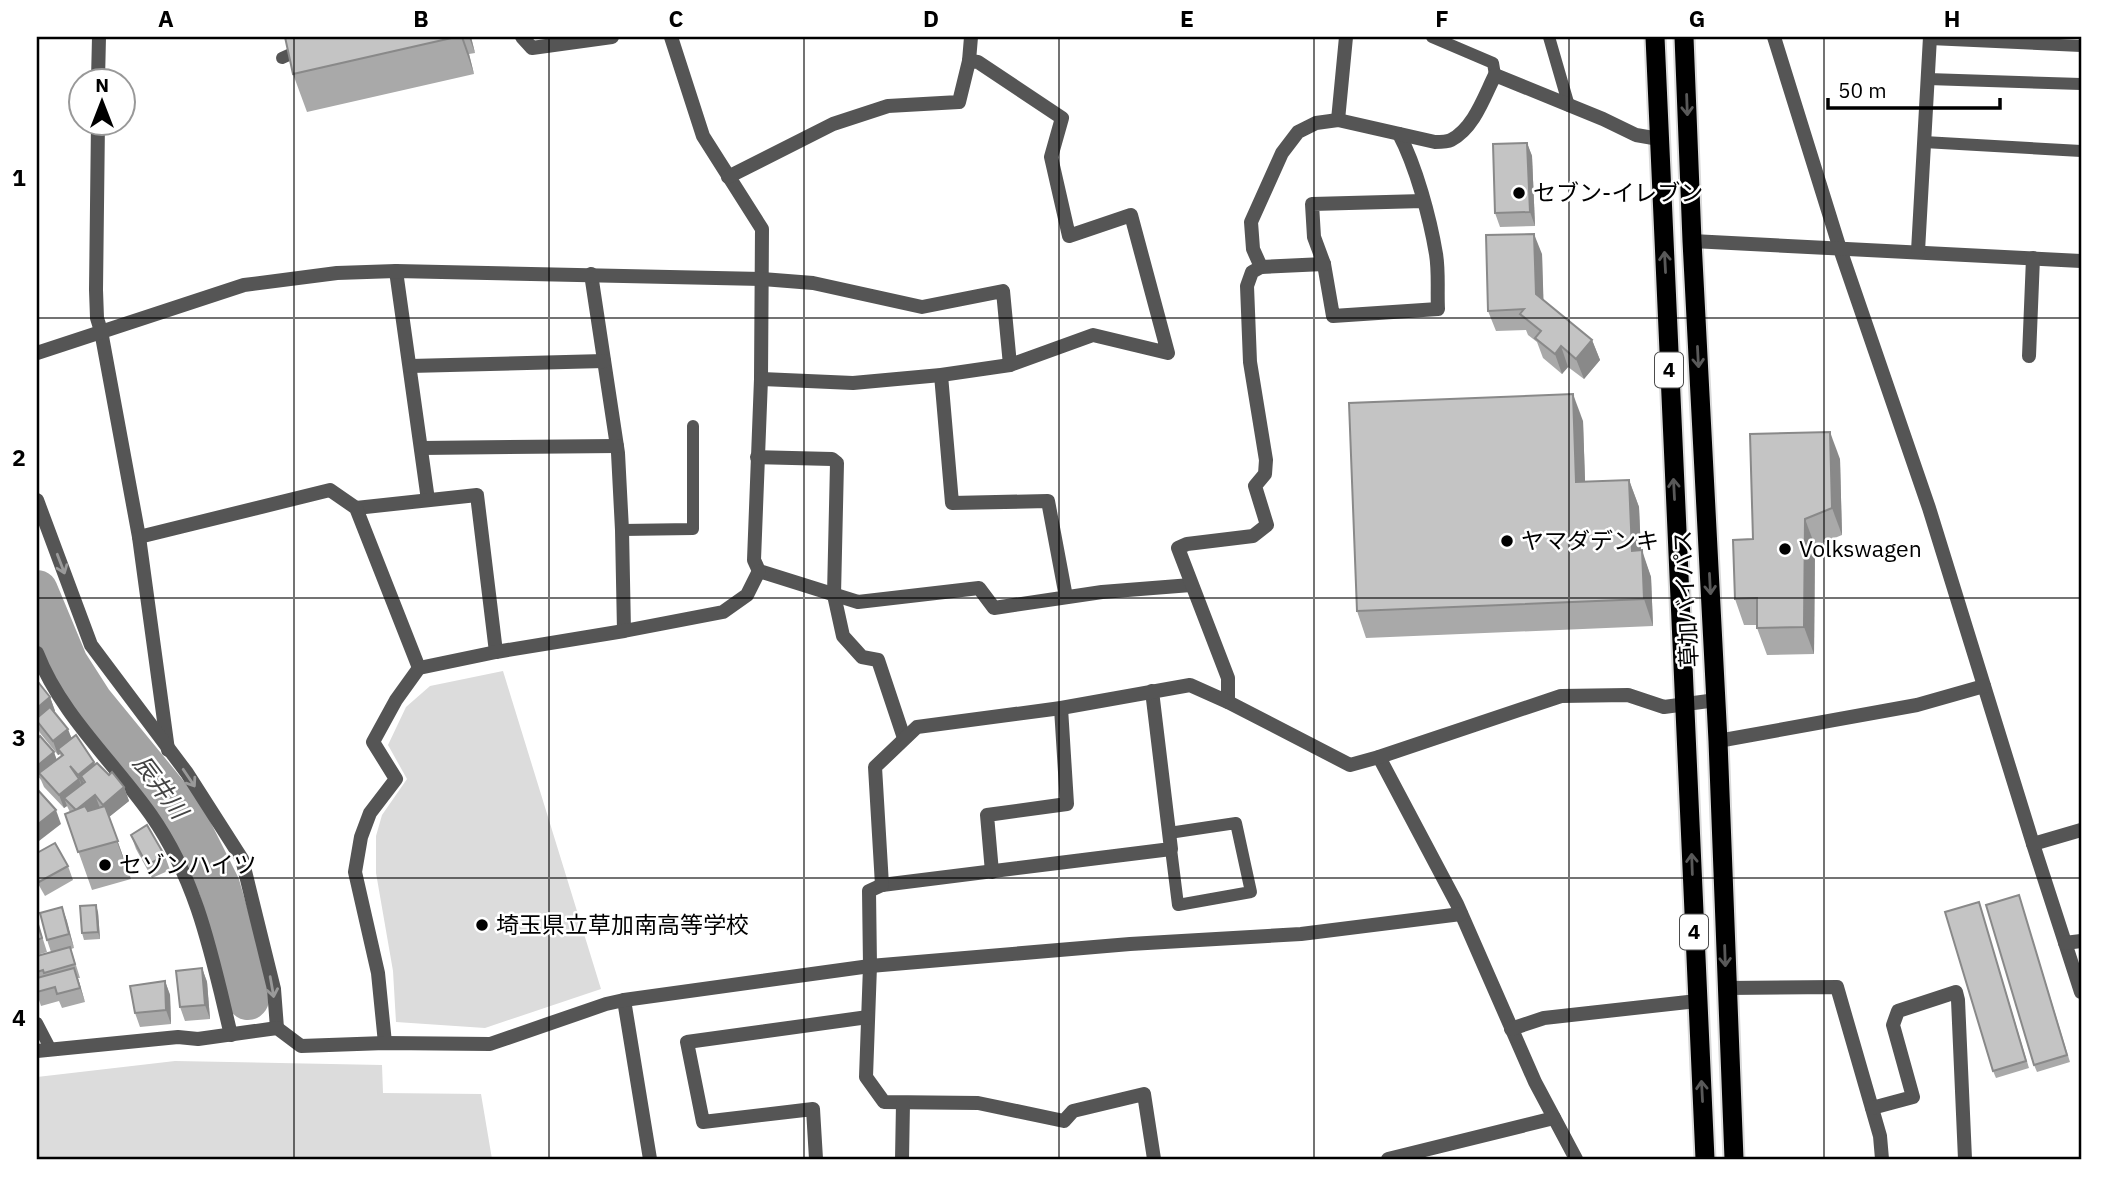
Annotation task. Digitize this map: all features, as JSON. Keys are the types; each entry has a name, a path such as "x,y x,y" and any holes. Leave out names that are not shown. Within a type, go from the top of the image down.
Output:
{"highway":[{"name":"草加バイパス","path":"1655,37 1705,1159"},
{"name":"草加バイパス","path":"1684,37 1718,741 1734,1159"}],"street":[{"path":"98,66 99,37"},
{"path":"522,37 532,48 612,37"},
{"path":"671,37 703,136 762,229 761,379 754,560 759,571 858,602 979,588 994,608 1066,597 1191,585"},
{"path":"728,177 833,124 888,106 959,102 969,61 971,37"},
{"path":"1338,120 1346,37"},
{"path":"1774,37 1840,248 1929,508 2081,992"},
{"path":"1918,251 1930,38"},
{"path":"761,379 852,383 941,375 1010,365 1093,335 1168,353 1131,215 1069,236 1051,157 1062,118 978,62 969,61"},
{"path":"1261,267 1253,248 1251,222 1282,153 1298,132 1316,123 1338,120 1435,142 1449,141 1464,130 1475,116 1495,75 1636,135 1659,139"},
{"path":"1399,134 1407,149 1423,201 1436,256 1438,309 1332,316 1324,264 1314,237 1312,204 1423,201"},
{"path":"98,136 97,318 102,331 139,537 169,750"},
{"path":"1692,240 2081,261"},
{"path":"2029,356 2033,258"},
{"path":"1228,702 1228,678 1178,548 1187,544 1253,536 1267,526 1255,486 1265,474 1266,460 1250,362 1247,286 1252,272 1261,267 1324,264"},
{"path":"37,352 244,285 337,273 397,271 762,279 813,283 922,307 1003,291 1010,365"},
{"path":"397,271 428,500"},
{"path":"591,274 617,446 624,631"},
{"path":"410,366 604,361"},
{"path":"941,375 952,503 1048,501 1066,597"},
{"path":"421,448 617,446"},
{"path":"757,457 832,459 837,463 834,595 843,636 862,657 878,660 904,738"},
{"path":"139,537 330,489 356,508 419,668"},
{"path":"356,508 477,495 496,652"},
{"path":"37,500 91,645 187,773 242,859 274,989 277,1028"},
{"path":"385,1042 378,973 355,872 361,837 370,813 396,779 373,742 396,700 419,668 723,611 747,595 759,571"},
{"path":"37,653 57,694 151,815 187,876 201,915 231,1035"},
{"path":"882,885 875,767 917,727 1061,708 1190,685 1350,765 1561,696 1628,695 1664,707 1716,700"},
{"path":"1718,741 1917,705 1984,687"},
{"path":"1152,691 1171,849 882,885 869,891 870,966 866,1077 884,1102 978,1103 1064,1121 1073,1111 1144,1094 1154,1159"},
{"path":"992,872 987,815 1067,804 1061,708"},
{"path":"1379,757 1461,914 1535,1082 1576,1159"},
{"path":"2033,844 2081,830"},
{"path":"44,1050 178,1037 198,1040 277,1028 300,1046 385,1042 490,1044 625,1000 870,966 1130,944 1301,934 1461,914"},
{"path":"2065,943 2081,941"},
{"path":"1726,988 1836,988 1880,1136 1882,1159"},
{"path":"1872,1108 1913,1097 1893,1025 1898,1011 1956,992 1965,1159"},
{"path":"625,1000 650,1159"},
{"path":"1511,1029 1544,1018 1697,1001"},
{"path":"816,1159 813,1109 703,1122 687,1042 868,1017"},
{"path":"902,1159 903,1103"},
{"path":"1388,1159 1554,1118"}],"lane":[{"path":"1432,37 1493,63 1495,75"},
{"path":"1549,37 1569,106"},
{"path":"1930,38 2081,46"},
{"path":"282,58 318,45"},
{"path":"1928,79 2081,84"},
{"path":"1924,142 2081,151"},
{"path":"622,530 693,529 693,426"},
{"path":"1169,833 1236,823 1251,892 1178,905 1171,849"},
{"path":"37,1023 44,1050"}],"shaded area":[{"path":"503,671 601,989 485,1028 396,1022 393,971 376,873 376,836 382,815 407,779 388,745 406,707 430,686"},
{"path":"175,1061 382,1065 383,1093 481,1094 492,1159 37,1159 37,1077"}],"building":[{"path":"285,37 456,37 293,74"},
{"path":"1527,143 1530,212 1495,213 1493,144"},
{"path":"1534,234 1536,294 1592,340 1576,359 1561,346 1555,354 1535,338 1541,331 1520,314 1524,309 1488,311 1486,235"},
{"path":"1573,394 1576,482 1629,480 1632,551 1642,550 1644,599 1357,611 1349,403"},
{"path":"1830,432 1832,508 1805,519 1804,627 1757,628 1757,598 1735,599 1733,540 1753,539 1750,434"},
{"path":"37,683 50,697 37,708"},
{"path":"50,707 68,729 53,741 37,721"},
{"path":"76,735 94,762 78,775 70,766 79,779 59,795 39,773 63,755 58,749"},
{"path":"40,736 54,752 37,766 37,739"},
{"path":"97,763 109,775 112,772 124,787 103,805 95,795 76,810 64,798 85,782 81,776"},
{"path":"37,789 56,810 37,825"},
{"path":"85,806 88,811 105,806 118,841 78,852 65,814"},
{"path":"147,825 165,856 147,865 131,835"},
{"path":"55,843 68,866 39,882 37,853"},
{"path":"2019,895 2067,1055 2034,1065 1986,905"},
{"path":"1979,902 2026,1061 1993,1071 1945,912"},
{"path":"96,905 98,932 82,933 80,906"},
{"path":"62,907 69,934 47,940 40,913"},
{"path":"37,921 42,938 37,940"},
{"path":"70,947 75,964 44,973 43,970 37,972 37,956"},
{"path":"74,968 80,988 57,994 55,987 37,992 37,978"},
{"path":"202,968 205,1005 180,1007 176,971"},
{"path":"165,981 166,1010 135,1013 130,986"}],"waterway":[{"name":"辰井川","path":"37,591 67,663 92,702 182,812 219,886 248,999"}],"place":[{"name":"セブン-イレブン","path":"1519,193"},
{"name":"ヤマダデンキ","path":"1507,541"},
{"name":"Volkswagen","path":"1785,549"},
{"name":"セゾンハイツ","path":"105,865"},
{"name":"埼玉県立草加南高等学校","path":"482,925"}]}
